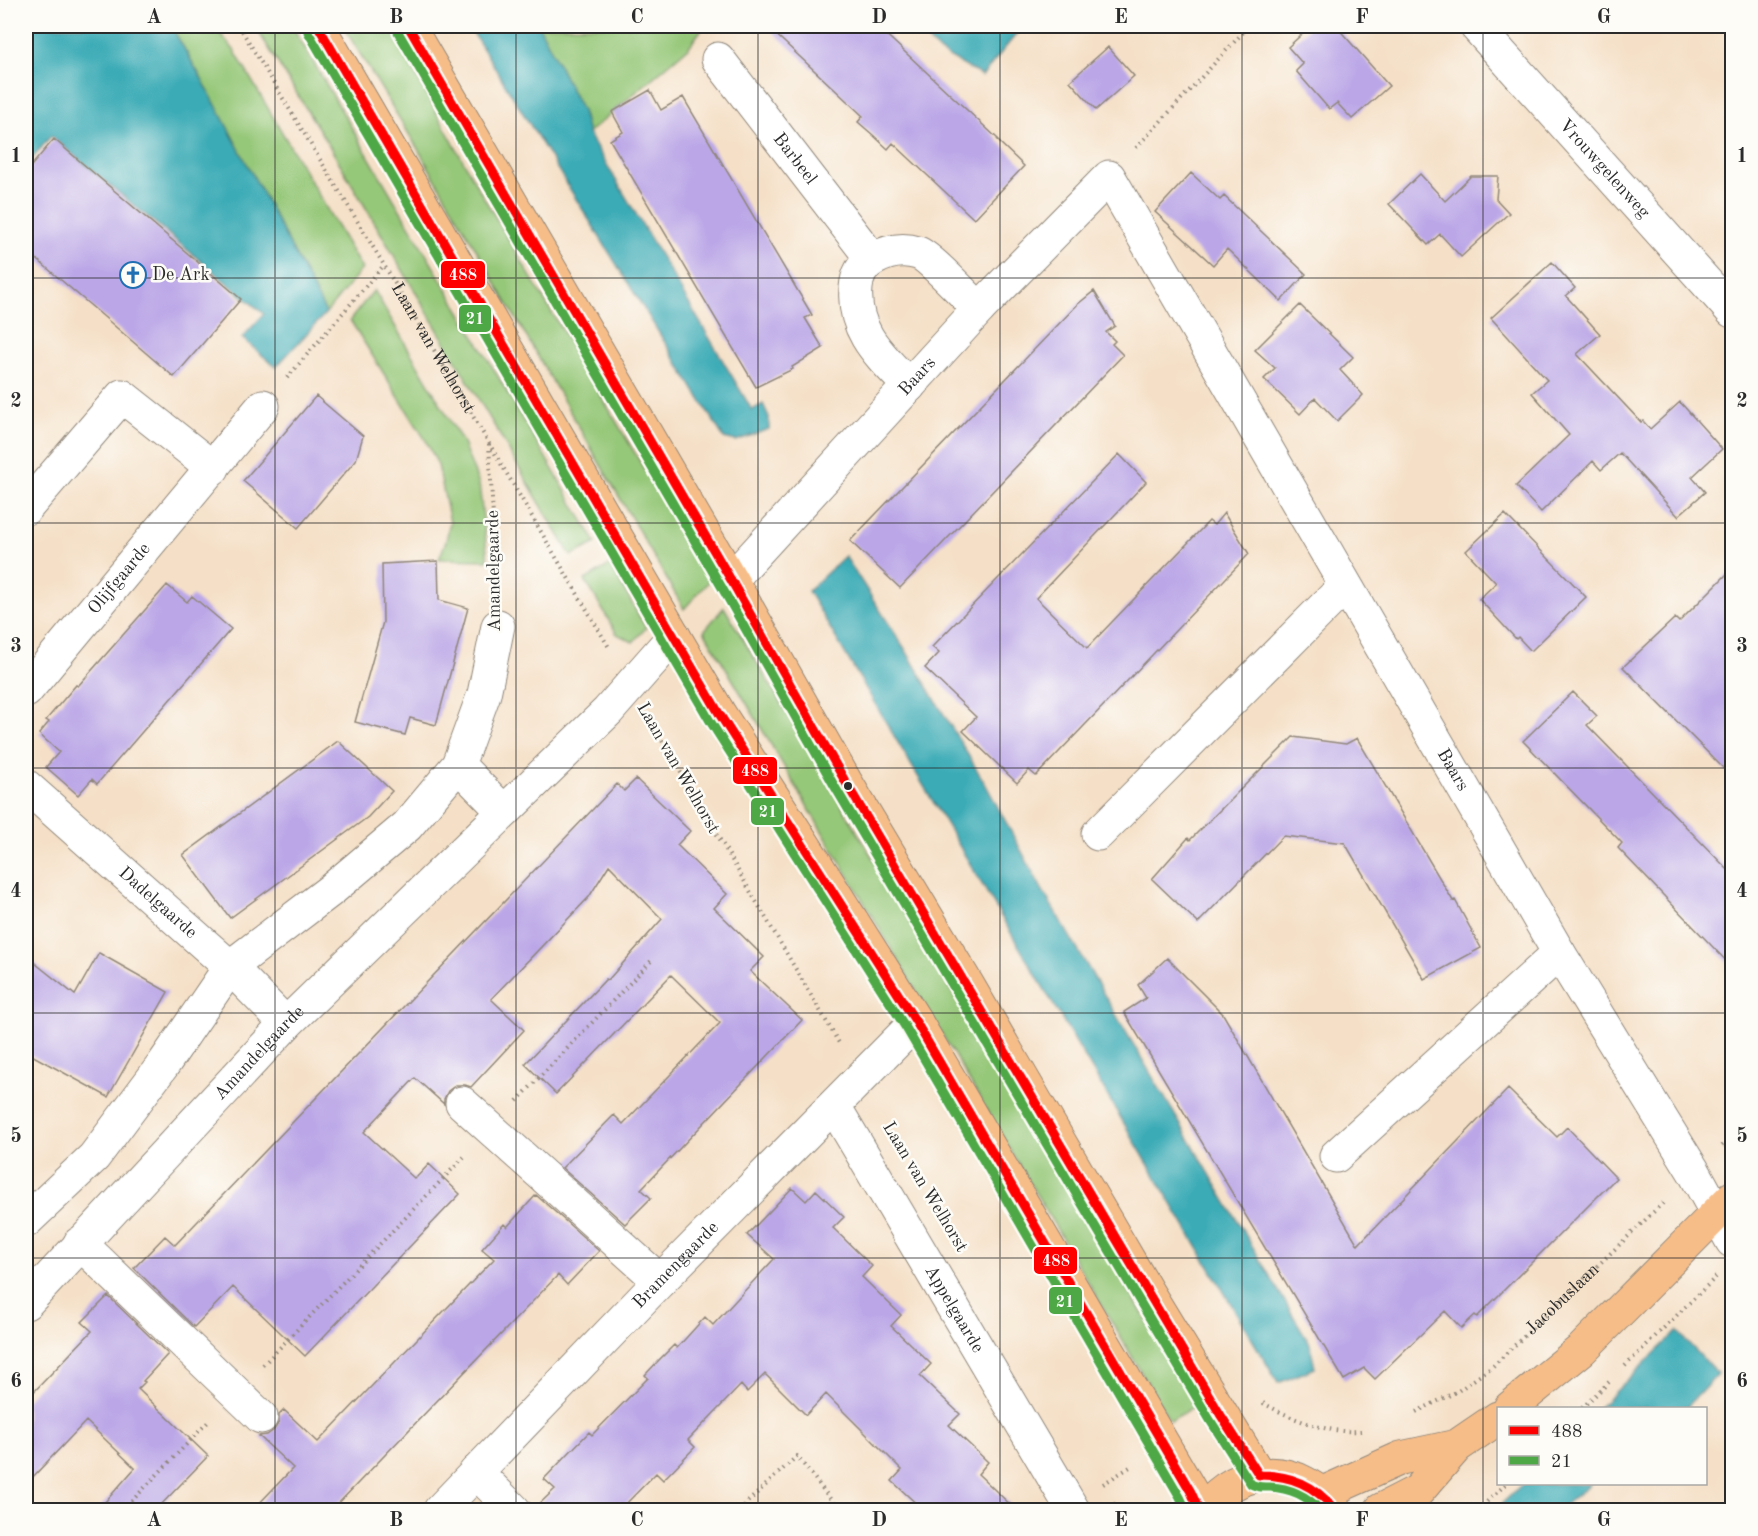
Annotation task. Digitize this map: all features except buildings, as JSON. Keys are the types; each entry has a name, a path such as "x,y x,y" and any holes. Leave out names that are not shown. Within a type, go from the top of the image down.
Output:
{"main road":[{"path":"318,26 720,715 916,1022 1191,1492 1199,1510"},
{"path":"408,26 731,580 845,781 1197,1376 1259,1475"},
{"path":"1511,1407 1726,1230"},
{"path":"1381,1510 1418,1491 1457,1446 1497,1419"},
{"path":"1204,1510 1225,1489 1241,1480 1272,1474 1299,1480 1328,1502 1401,1458 1457,1446"}],"street":[{"name":"Vrouwgelenweg","path":"1476,26 1732,311"},
{"name":"Barbeel","path":"718,59 872,259"},
{"name":"Baars","path":"731,580 979,309 1109,177 1559,953 1694,1172 1726,1230"},
{"path":"909,386 876,350 858,322 855,303 857,275 872,259 898,249 920,254 979,309"},
{"path":"26,508 122,396 213,468"},
{"name":"Olijfgaarde","path":"26,691 213,468 262,406"},
{"path":"1098,834 1345,586"},
{"name":"Amandelgaarde","path":"26,1221 94,1157 163,1065 230,967 331,890 407,826 458,765 484,694 498,626"},
{"name":"Amandelgaarde","path":"26,1303 286,1024 631,687 674,636"},
{"path":"458,765 504,812"},
{"name":"Dadelgaarde","path":"26,786 230,967 286,1024"},
{"path":"1336,1156 1559,953"},
{"name":"Bramengaarde","path":"440,1510 660,1281 916,1022"},
{"path":"462,1103 660,1281"},
{"name":"Appelgaarde","path":"834,1106 1073,1510"},
{"path":"80,1243 261,1417"},
{"path":"476,1472 514,1510"}],"path":[{"name":"Laan van Welhorst","path":"239,26 594,619 631,687 860,1077"},
{"path":"1109,177 1249,26"},
{"path":"262,406 384,265"},
{"name":"Amandelgaarde","path":"489,443 498,626"},
{"path":"123,1510 653,959"},
{"name":"Jacobuslaan","path":"1414,1412 1458,1391 1492,1367 1732,1136"},
{"path":"1624,1367 1726,1230"},
{"path":"1583,1407 1615,1376"},
{"path":"739,1510 797,1456 839,1510"},
{"path":"1102,1484 1108,1493"},
{"path":"1478,1510 1505,1485"},
{"path":"1113,1502 1118,1510"}],"green space":[{"path":"171,26 214,26 234,50 362,269 326,313 202,79"},
{"path":"255,26 292,26 596,543 571,556 330,147"},
{"path":"343,26 389,26 477,186 710,580 684,609 418,149"},
{"path":"539,26 704,26 689,47 588,133 582,111"},
{"path":"374,290 462,441 479,484 488,560 439,559 450,522 438,465 425,439 350,320"},
{"path":"610,565 646,628 633,642 617,634 585,580"},
{"path":"724,607 1197,1405 1170,1421 704,631"}],"water":[{"path":"26,26 171,26 202,79 326,313 276,367 242,338 264,314 51,136 26,166"},
{"path":"469,26 539,26 582,111 588,133 752,410 763,404 769,417 769,429 736,441 724,438"},
{"path":"936,26 1023,26 982,76 940,52 925,37"},
{"path":"845,556 905,649 986,785 1043,891 1310,1344 1315,1368 1278,1383 808,591"},
{"path":"1677,1331 1718,1374 1687,1407 1600,1407"},
{"path":"1522,1485 1589,1485 1559,1510 1495,1510"}],"transit line":[{"name":"488","path":"318,26 720,715 916,1022 1191,1492 1199,1510"},
{"name":"488","path":"408,26 731,580 845,781 1220,1414 1259,1475 1282,1477 1302,1483 1319,1494 1335,1510"},
{"name":"21","path":"308,32 710,721 906,1028 1186,1510"},
{"name":"21","path":"398,32 721,586 835,787 1210,1420 1251,1484 1291,1491 1304,1497 1320,1510"}],"place":[{"name":"De Ark","path":"133,275"}]}
